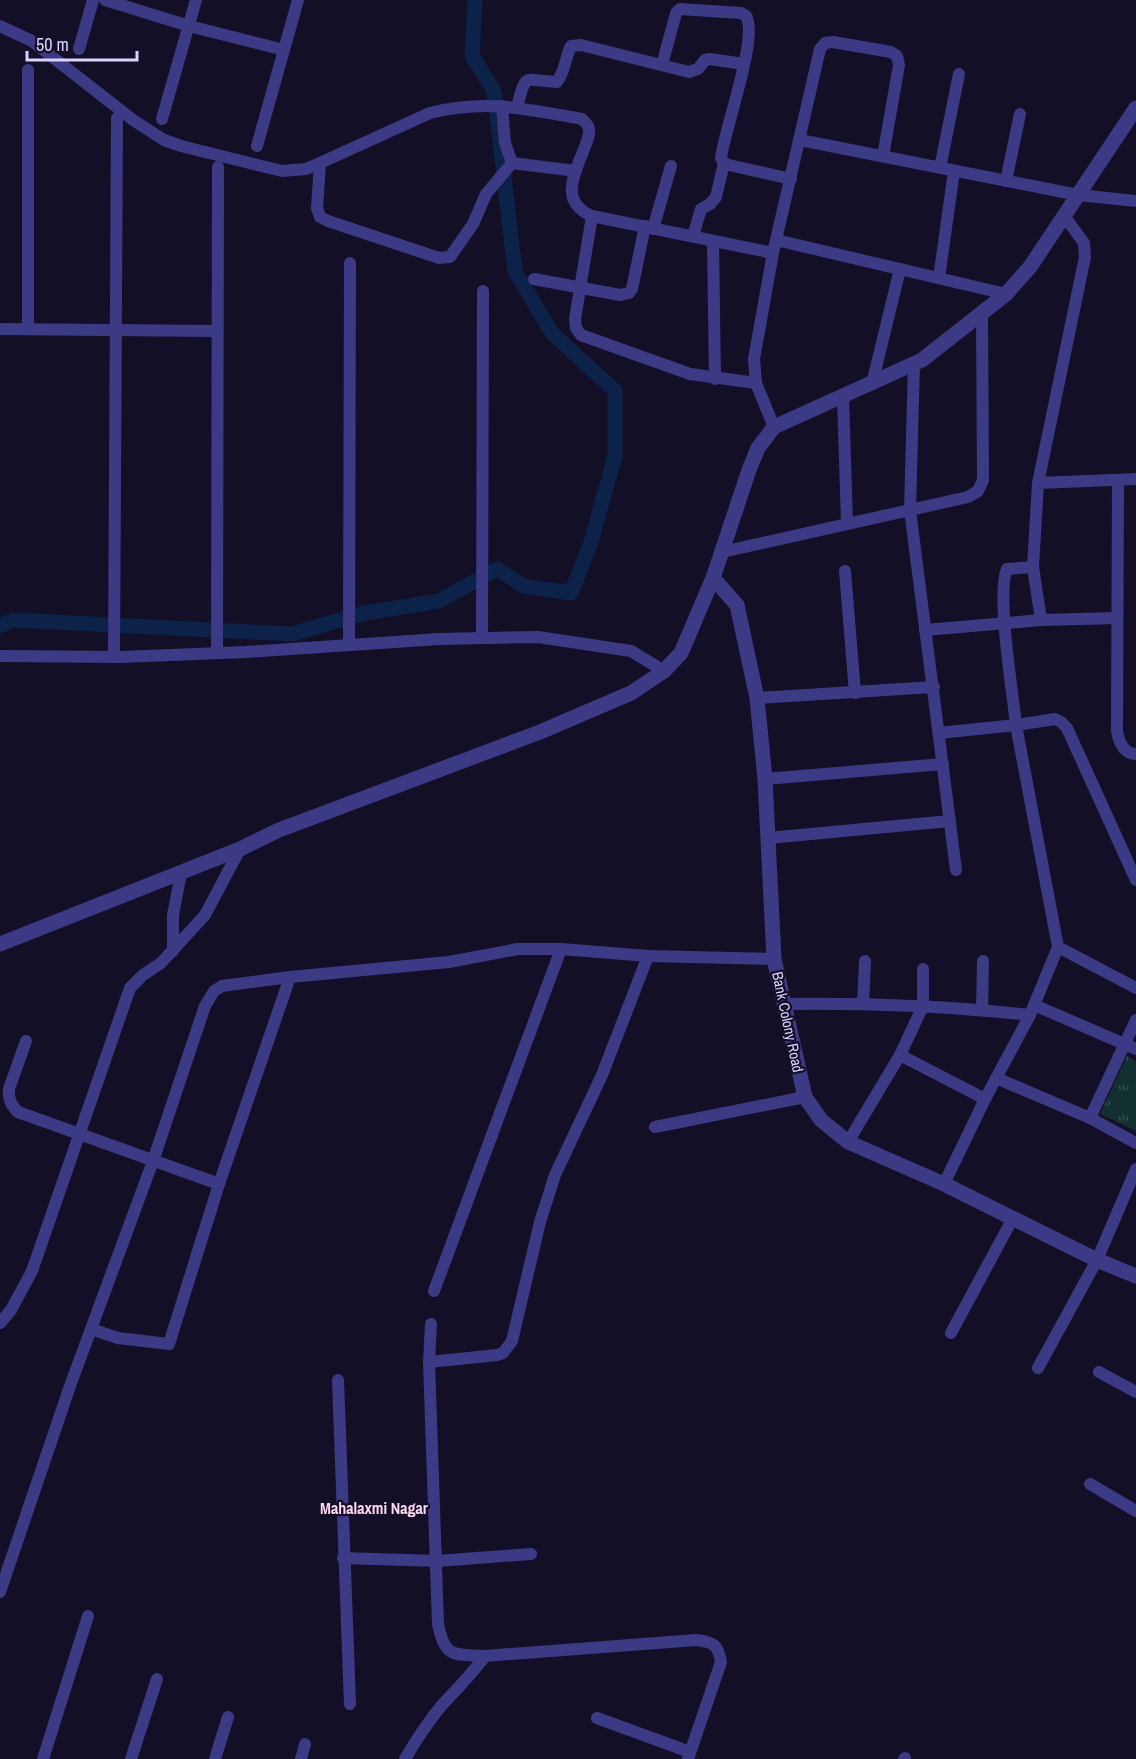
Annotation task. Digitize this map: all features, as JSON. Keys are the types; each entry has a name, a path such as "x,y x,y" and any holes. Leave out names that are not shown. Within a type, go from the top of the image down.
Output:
{"street":[{"path":"79,49 93,0"},
{"path":"105,0 189,26 284,50"},
{"path":"162,119 196,0"},
{"path":"257,146 298,0"},
{"path":"662,65 676,13 681,9 746,16 750,25 744,64 722,153 721,158 724,163 716,197 701,209 693,237"},
{"path":"0,26 32,41 133,120 164,140 181,146 282,171 306,169 430,113 469,106 502,106 582,119 588,125 590,132 576,171 571,195 573,203 592,216 713,241 775,247 900,269 1006,294"},
{"path":"774,427 756,383 754,359 775,247 820,49 825,43 833,42 891,52 897,57 899,65 883,156"},
{"path":"517,108 523,84 527,80 533,78 557,82 571,46 581,45 689,72 698,69 705,60 710,59 744,64"},
{"path":"28,70 28,329"},
{"path":"940,168 959,74"},
{"path":"502,106 506,144 511,164"},
{"path":"0,944 181,873 279,831 540,732 631,693 664,671 681,653 713,578 758,448 774,427 914,364 934,352 1006,294 1030,267 1065,217 1136,108"},
{"path":"1006,181 1020,114"},
{"path":"114,657 117,118"},
{"path":"800,140 1078,195 1136,201"},
{"path":"320,163 317,208 320,217 439,258 450,257 457,248 472,224 486,194 511,164"},
{"path":"724,163 791,179"},
{"path":"511,164 576,171"},
{"path":"534,279 620,295 629,293 670,166"},
{"path":"217,653 218,167"},
{"path":"939,278 954,171"},
{"path":"592,216 575,319 576,328 581,335 690,374 756,383"},
{"path":"1041,620 1033,567 1038,483 1085,257 1084,243 1065,217"},
{"path":"713,241 715,379"},
{"path":"349,645 350,263"},
{"path":"872,384 900,269"},
{"path":"482,638 483,291"},
{"path":"722,552 968,497 978,491 982,480 982,314"},
{"path":"0,329 217,331"},
{"path":"914,364 910,510 956,870"},
{"path":"843,397 847,523"},
{"path":"1038,483 1136,479"},
{"path":"1118,480 1117,731 1118,741 1124,749 1131,754 1136,754"},
{"path":"944,1184 1032,1010 1058,947 1016,725 1005,623 1003,576 1006,569 1033,567"},
{"path":"845,571 855,693"},
{"name":"Bank Colony Road","path":"713,578 737,605 757,698 765,779 774,959 805,1097 820,1120 848,1142 944,1184 1097,1260 1136,1276"},
{"path":"925,630 1041,620 1117,618"},
{"path":"0,656 114,657 439,639 538,637 631,651 664,671"},
{"path":"757,698 934,687"},
{"path":"939,734 1055,719 1061,722 1067,728 1136,880"},
{"path":"765,779 943,764"},
{"path":"768,838 950,821"},
{"path":"0,1323 10,1310 32,1270 130,988 173,951 205,915 240,849"},
{"path":"173,951 173,915 181,873"},
{"path":"1058,947 1136,988"},
{"path":"0,1592 91,1329 153,1161 207,999 222,986 448,962 518,949 561,949 648,956 774,959"},
{"path":"434,1291 561,949"},
{"path":"429,1362 497,1355 509,1348 540,1222 555,1175 602,1075 648,956"},
{"path":"863,1004 865,961"},
{"path":"982,1010 983,961"},
{"path":"848,1142 900,1055 923,1006 923,969"},
{"path":"91,1329 118,1338 169,1344 219,1184 290,977"},
{"path":"784,1004 863,1004 1032,1010 1130,1047"},
{"path":"1090,1118 1130,1047 1136,1020"},
{"path":"26,1041 8,1096 18,1112 219,1184"},
{"path":"900,1055 986,1099"},
{"path":"996,1078 1090,1118 1136,1143"},
{"path":"655,1126 805,1097"},
{"path":"1038,1368 1097,1260 1136,1169"},
{"path":"951,1333 1013,1218"},
{"path":"431,1324 429,1362 438,1624 441,1642 447,1650 455,1654 485,1656 696,1640 710,1642 719,1650 721,1662 689,1755 597,1718"},
{"path":"1099,1372 1136,1392"},
{"path":"338,1380 350,1704"},
{"path":"1090,1484 1136,1511"},
{"path":"343,1558 437,1561 531,1554"},
{"path":"43,1759 88,1616"},
{"path":"405,1759 421,1733 485,1656"},
{"path":"131,1759 157,1679"},
{"path":"215,1759 228,1717"},
{"path":"301,1759 305,1744"}],"green space":[{"path":"1127,1056 1136,1061 1136,1131 1100,1114"}],"waterway":[{"path":"0,626 13,620 292,634 365,613 439,601 497,569 524,586 571,593 591,542 615,456 615,391 552,333 515,271 494,91 472,56 475,0"}],"district":[{"name":"Mahalaxmi Nagar","path":"374,1508"}]}
